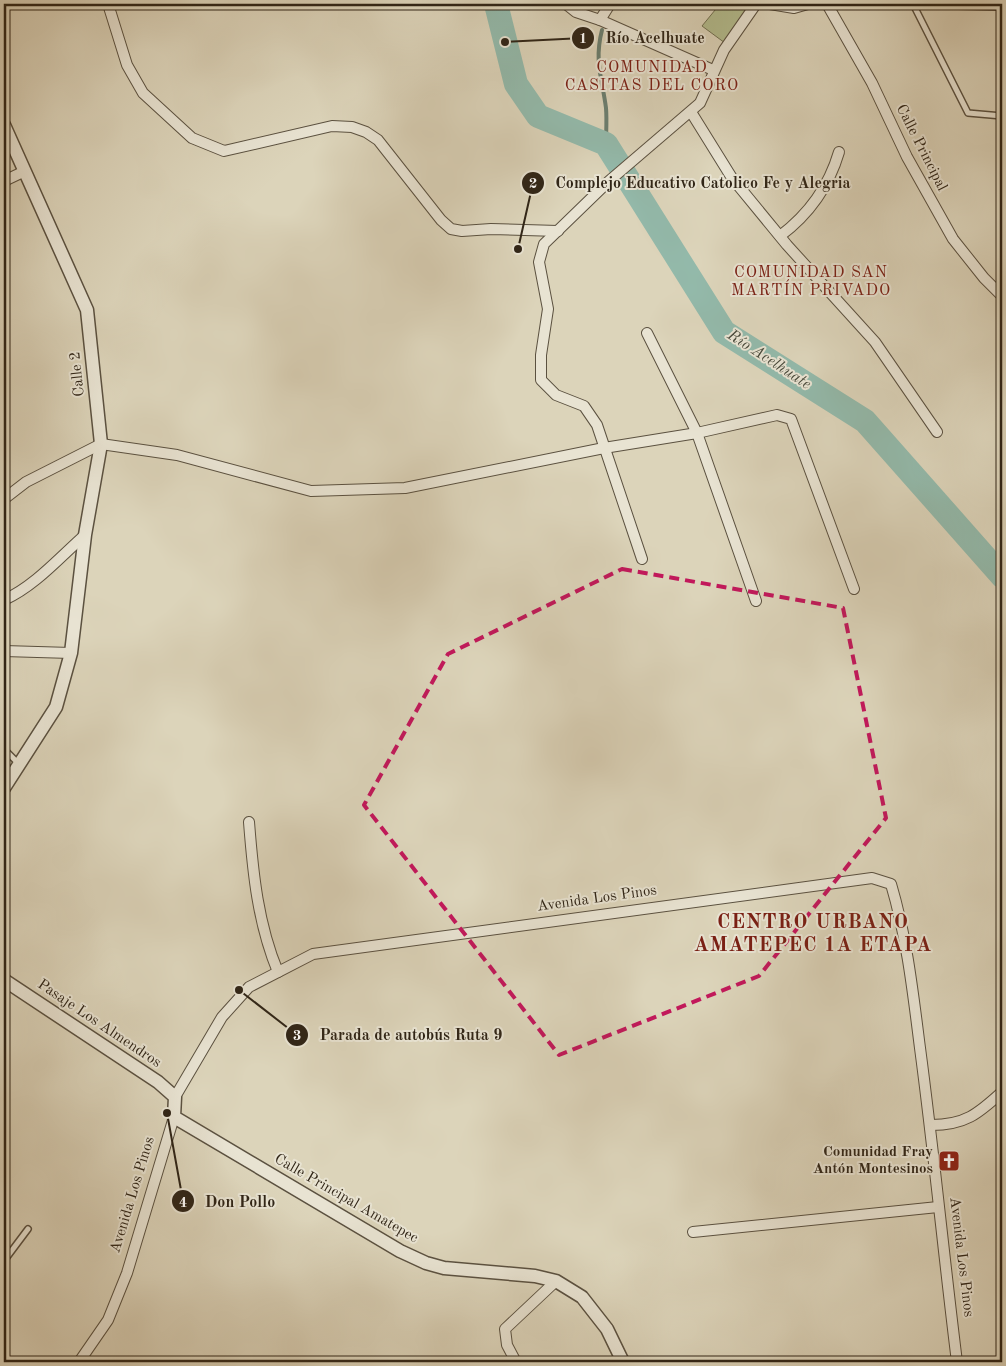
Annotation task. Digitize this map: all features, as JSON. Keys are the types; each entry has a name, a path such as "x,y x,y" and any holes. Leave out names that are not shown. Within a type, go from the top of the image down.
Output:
{"street":[{"path":"108,4 128,65 143,92 192,138 224,151 332,126 352,127 366,132 378,140 441,220 451,229 462,231 491,229 558,231"},
{"path":"566,4 576,12 600,20 713,70"},
{"path":"600,20 610,4"},
{"path":"642,559 597,425 584,406 556,395 541,380 541,355 548,309 539,262 544,244 609,181 700,103 713,70 724,50 756,4"},
{"path":"770,4 794,8 808,4"},
{"name":"Calle Principal","path":"827,4 872,83 907,157 953,239 984,278 1002,296"},
{"path":"691,112 732,178 780,236 875,342 937,432"},
{"name":"Calle 2","path":"4,125 87,310 101,444 85,535 71,653 56,706 4,788"},
{"path":"780,236 799,222 832,176 839,152"},
{"path":"4,181 25,172"},
{"path":"647,333 698,433 756,601"},
{"path":"4,499 26,482 101,444 177,454 310,491 405,488 604,448 698,433 777,415 791,419 854,589"},
{"path":"4,600 16,595 32,583 85,535"},
{"path":"4,651 71,653"},
{"path":"249,822 255,888 267,945 278,972"},
{"name":"Avenida Los Pinos","path":"79,1362 108,1320 124,1280 174,1117 175,1097 222,1017 249,987 313,954 872,878 891,884 904,926 931,1125 938,1207 958,1362"},
{"name":"Pasaje Los Almendros","path":"4,980 158,1082 175,1097"},
{"path":"931,1125 947,1125 966,1120 980,1113 1002,1092"},
{"name":"Calle Principal Amatepec","path":"174,1117 400,1252 444,1268 535,1276 556,1281 582,1297 607,1329 623,1362"},
{"path":"693,1232 938,1207"},
{"path":"516,1362 507,1345 505,1329 556,1281"}],"lane":[{"path":"1002,7 914,4 968,113 1002,116"},
{"path":"4,749 20,764"},
{"path":"4,1261 28,1229"}],"highlighted area":[{"path":"622,569 843,608 886,818 759,976 559,1055 364,805 448,654"}],"green space":[{"path":"720,4 750,5 725,43 702,26"}],"waterway":[{"name":"Río Acelhuate","path":"496,4 516,84 538,116 606,144 724,332 865,421 1002,576"},
{"path":"602,30 599,60 606,108 606,144"}],"place":[{"name":"Río Acelhuate","path":"505,42"},
{"name":"Complejo Educativo Catolico Fe y Alegria","path":"518,249"},
{"name":"Parada de autobús Ruta 9","path":"239,990"},
{"name":"Don Pollo","path":"167,1113"},
{"name":"Comunidad Fray Antón Montesinos","path":"949,1161"}],"district":[{"name":"COMUNIDAD CASITAS DEL CORO","path":"652,77"},
{"name":"COMUNIDAD SAN MARTÍN PRIVADO","path":"811,282"},
{"name":"CENTRO URBANO AMATEPEC 1A ETAPA","path":"813,934"}]}
